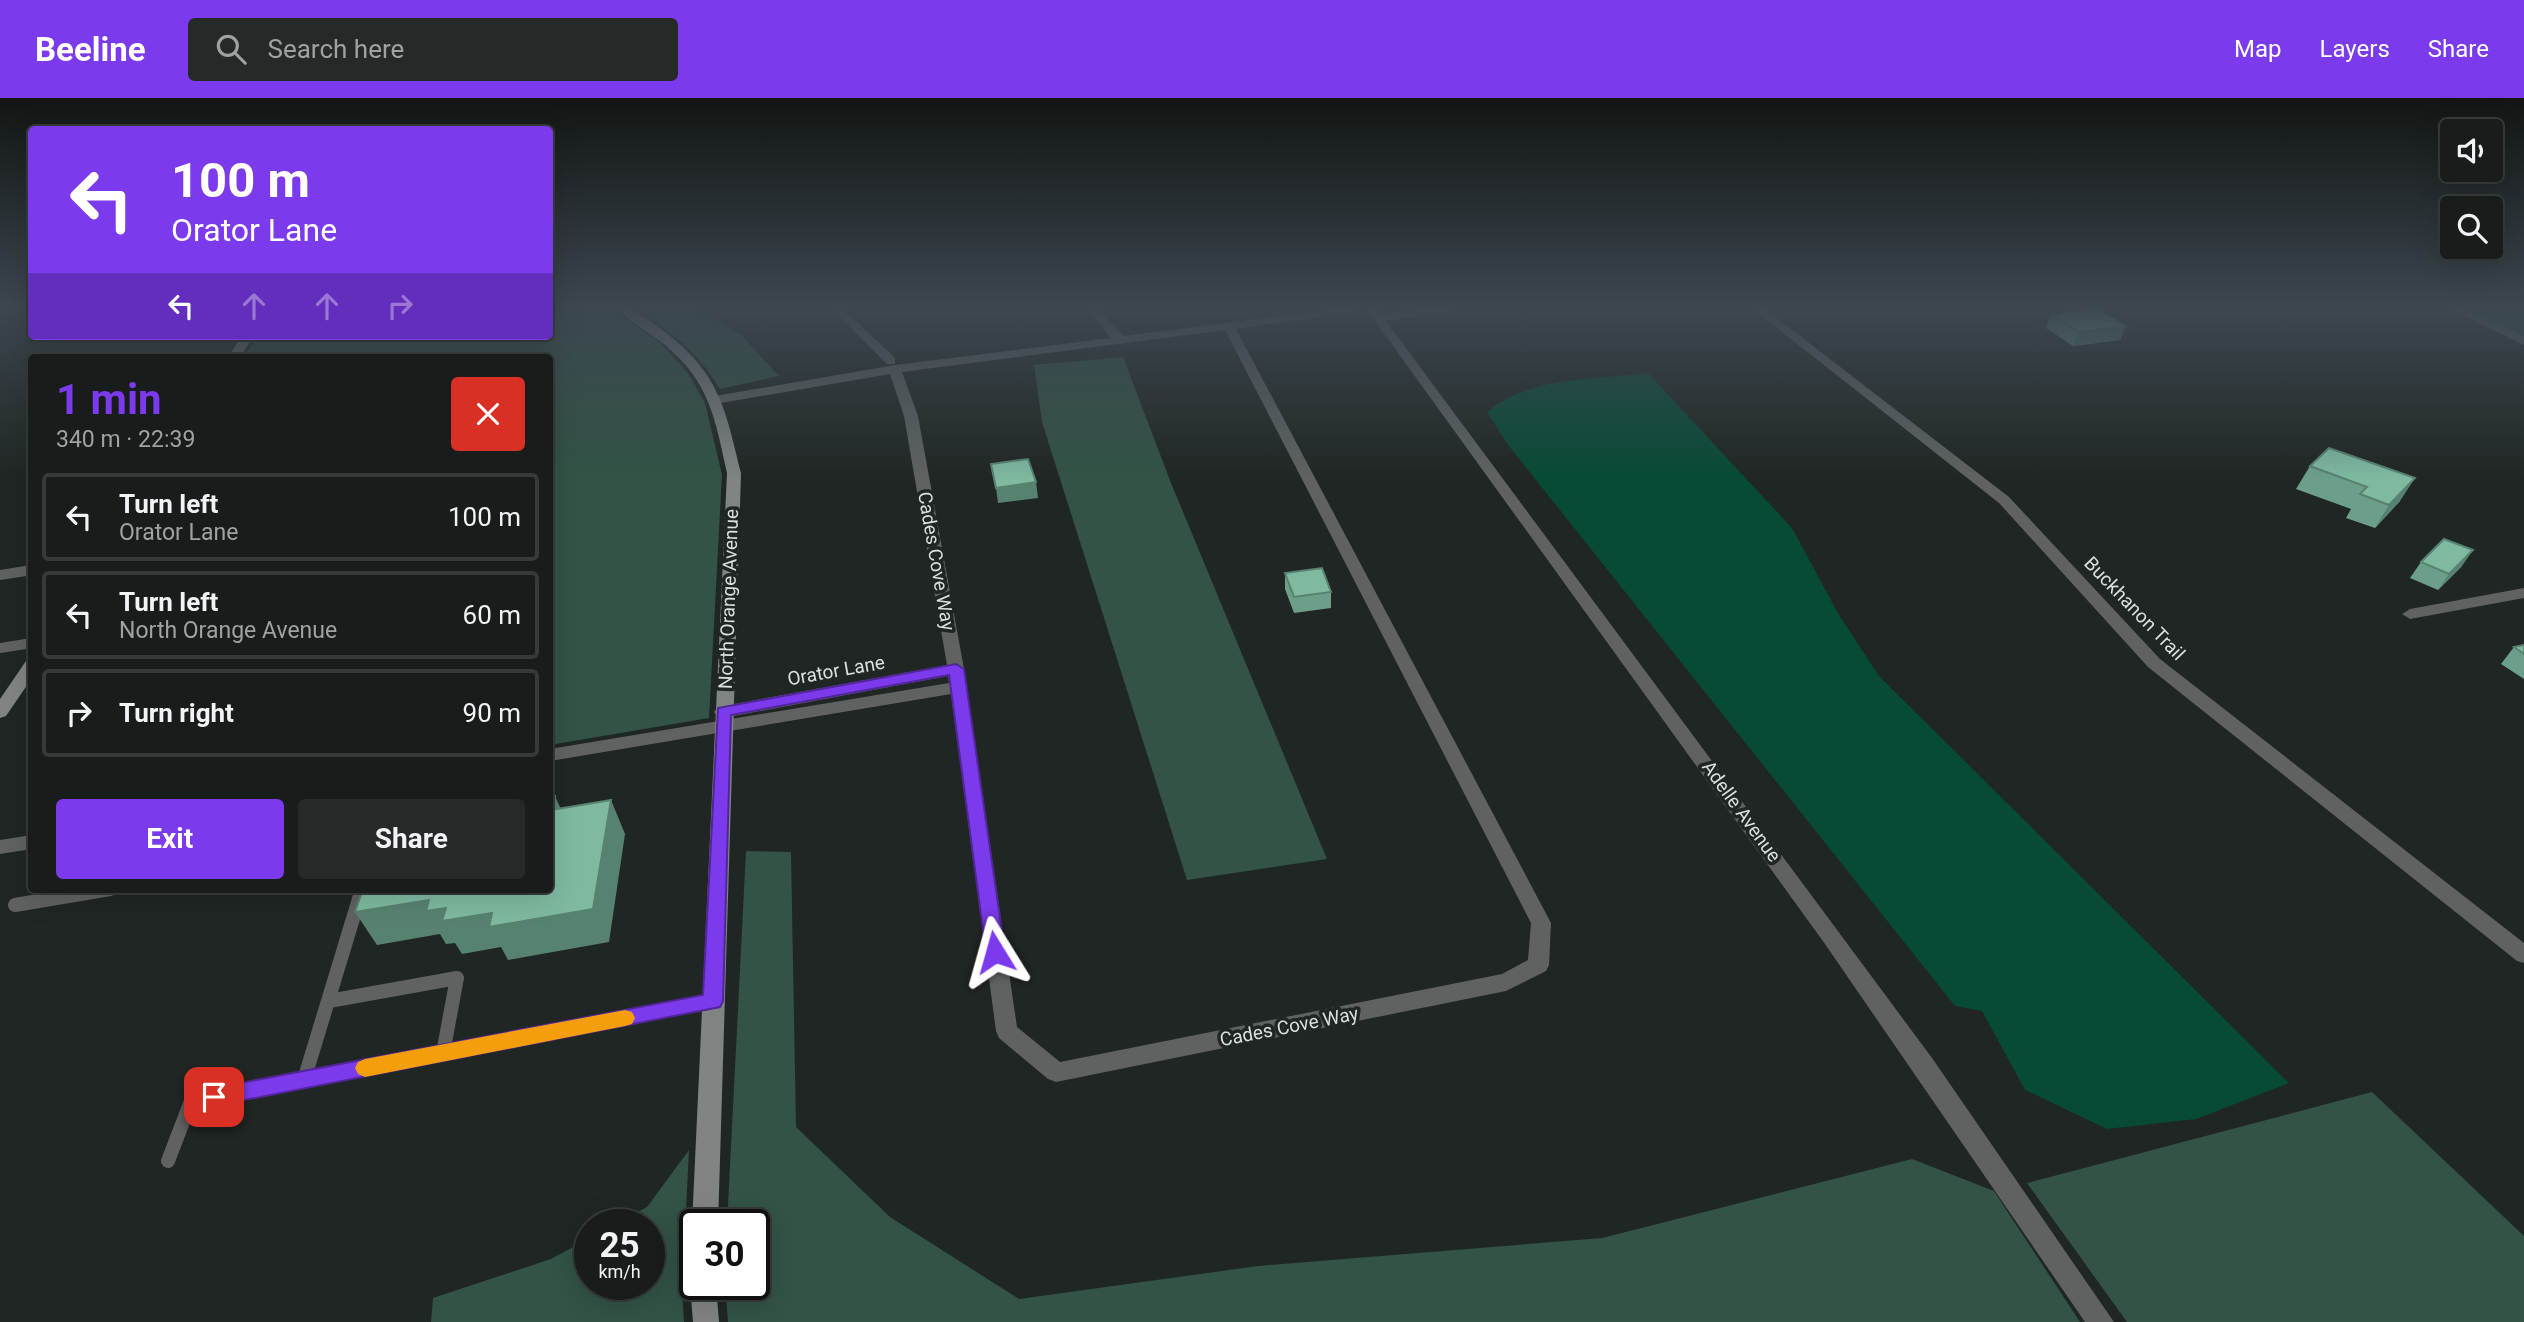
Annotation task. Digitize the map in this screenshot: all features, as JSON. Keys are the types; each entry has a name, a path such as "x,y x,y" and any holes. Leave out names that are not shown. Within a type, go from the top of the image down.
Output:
{"street":[{"name":"North Orange Avenue","path":"694,366 714,398 733,473 706,1209"},
{"path":"714,398 887,366"},
{"name":"Cades Cove Way","path":"893,366 911,416 957,678 1007,1031 1056,1072 1506,982 1538,965 1541,923 1250,366"},
{"name":"Adelle Avenue","path":"1411,366 1778,860 2003,1175 2101,1322"},
{"name":"Buckhanon Trail","path":"1832,366 2004,500 2154,663 2524,955"},
{"path":"2410,614 2524,593"},
{"path":"0,712 28,671"},
{"name":"Orator Lane","path":"553,754 723,719 957,678"},
{"path":"0,847 28,843"},
{"path":"704,1300 706,1322"}],"lane":[{"path":"0,575 28,571"},
{"path":"0,648 28,644"},
{"path":"15,905 86,893"},
{"path":"304,1080 361,893"},
{"path":"329,1001 457,978 443,1053"},
{"path":"168,1161 191,1101 713,1001"}],"shaded area":[{"path":"553,366 682,366 705,403 722,475 709,718 553,744"},
{"path":"705,366 770,366 779,376 720,389"},
{"path":"1034,366 1126,366 1171,483 1327,859 1187,880 1042,422"},
{"path":"1648,373 1792,528 1839,615 1879,676 2289,1083 2196,1119 2107,1129 2025,1090 1982,1011 1955,1006 1508,445 1487,412 1504,400 1542,386"},
{"path":"746,851 791,852 796,1127 890,1217 1019,1299 1258,1266 1602,1238 1912,1159 1994,1191 2080,1322 728,1322 726,1300 770,1300 770,1209 728,1209"},
{"path":"2372,1092 2524,1236 2524,1322 2127,1322 2027,1183"},
{"path":"689,1150 686,1209 679,1209 679,1300 683,1300 684,1322 431,1322 433,1298 551,1259 574,1247 574,1300 665,1300 665,1209 643,1209"}],"building":[{"path":"2329,448 2415,478 2389,505 2360,494 2367,487 2310,466"},
{"path":"1028,459 1036,482 996,488 991,464"},
{"path":"2444,539 2473,550 2449,574 2421,562"},
{"path":"1322,568 1331,592 1294,597 1285,573"},
{"path":"2524,645 2524,654 2514,647"},
{"path":"611,800 593,909 489,927 492,913 442,921 446,908 426,911 429,900 355,912 362,893 553,893 553,810"}],"slow traffic":[{"path":"365,1068 625,1018"}],"route":[{"path":"214,1097 713,1001 723,712 956,669 995,952"}]}
